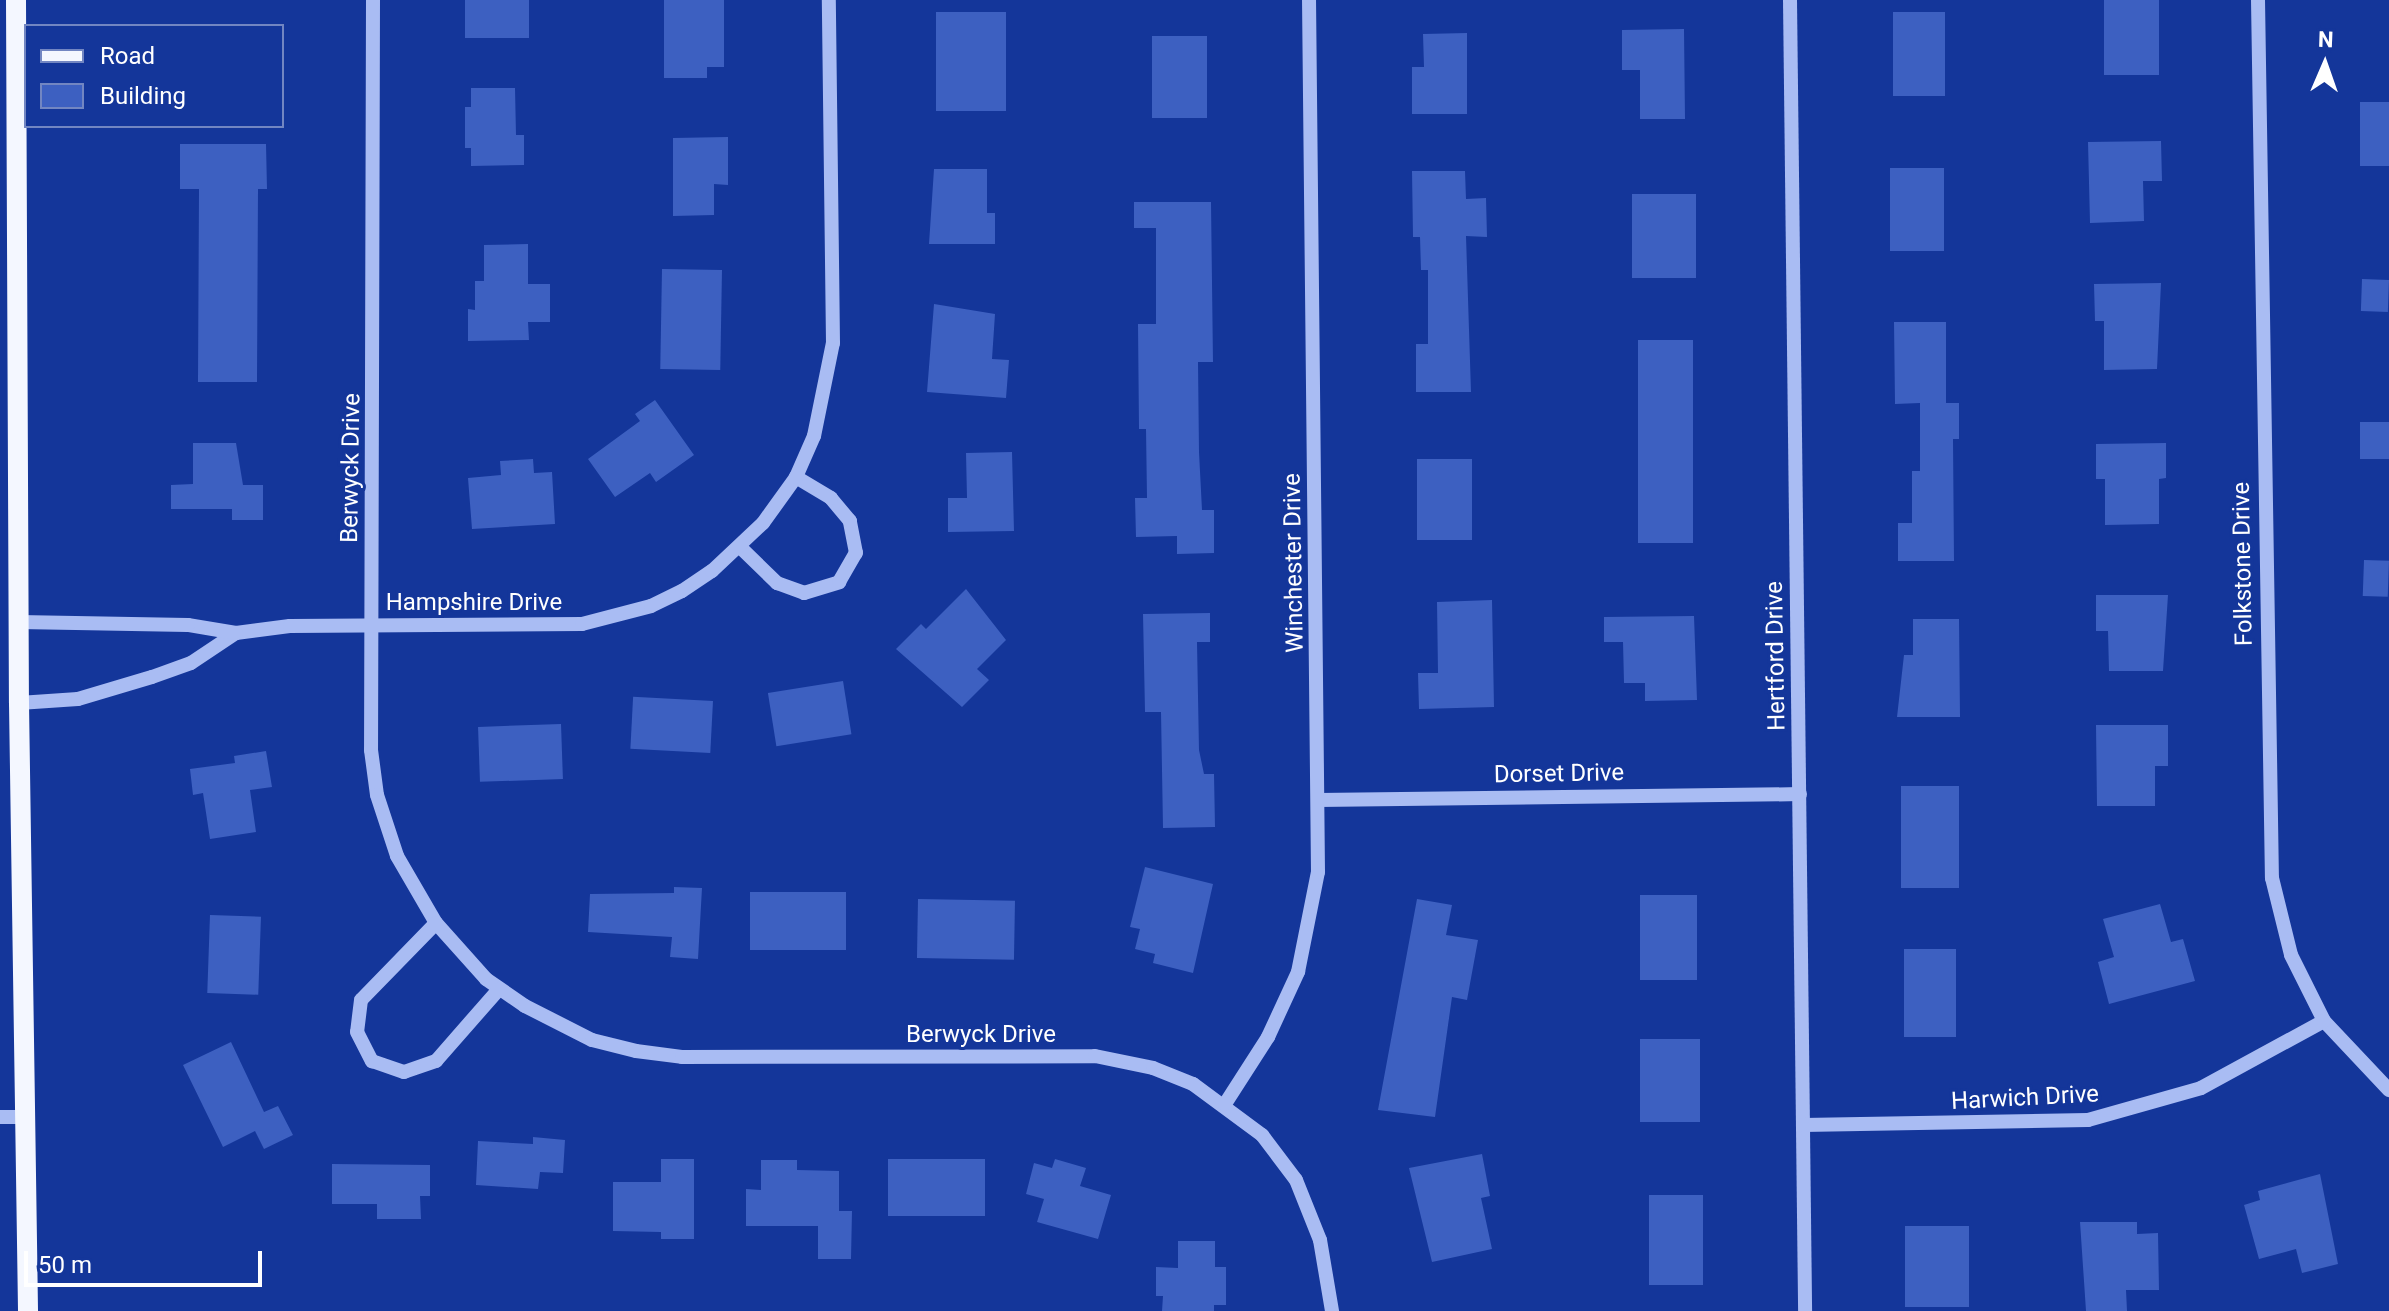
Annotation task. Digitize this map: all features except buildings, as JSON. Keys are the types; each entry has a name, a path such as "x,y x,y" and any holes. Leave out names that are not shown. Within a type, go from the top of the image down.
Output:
{"main road":[{"path":"16,0 19,703 28,1117 28,1311"}],"street":[{"name":"Berwyck Drive","path":"373,0 371,750 377,795 397,856 436,923 499,989 558,1025 636,1051 682,1057 1095,1056 1153,1068 1225,1104 1262,1135 1296,1180 1320,1240 1332,1311"},
{"name":"Hampshire Drive","path":"19,622 188,625 236,633 290,626 582,624 651,606 682,591 740,547 796,477 825,400 833,343 829,0"},
{"name":"Winchester Drive","path":"1225,1104 1268,1037 1298,972 1315,905 1318,800 1309,0"},
{"name":"Hertford Drive","path":"1790,0 1805,1311"},
{"name":"Folkstone Drive","path":"2258,0 2268,834 2280,922 2324,1021 2389,1090"},
{"path":"740,547 777,583 804,593 839,582 856,553 850,521 831,498 796,477"},
{"name":"Hampshire Drive","path":"19,703 78,699 152,677 191,663 236,633"},
{"name":"Dorset Drive","path":"1318,800 1800,794"},
{"path":"436,923 361,1000 357,1032 372,1061 404,1072 436,1061 499,989"},
{"name":"Harwich Drive","path":"1803,1125 2088,1120 2201,1088 2324,1021"},
{"path":"0,1117 28,1117"}]}
